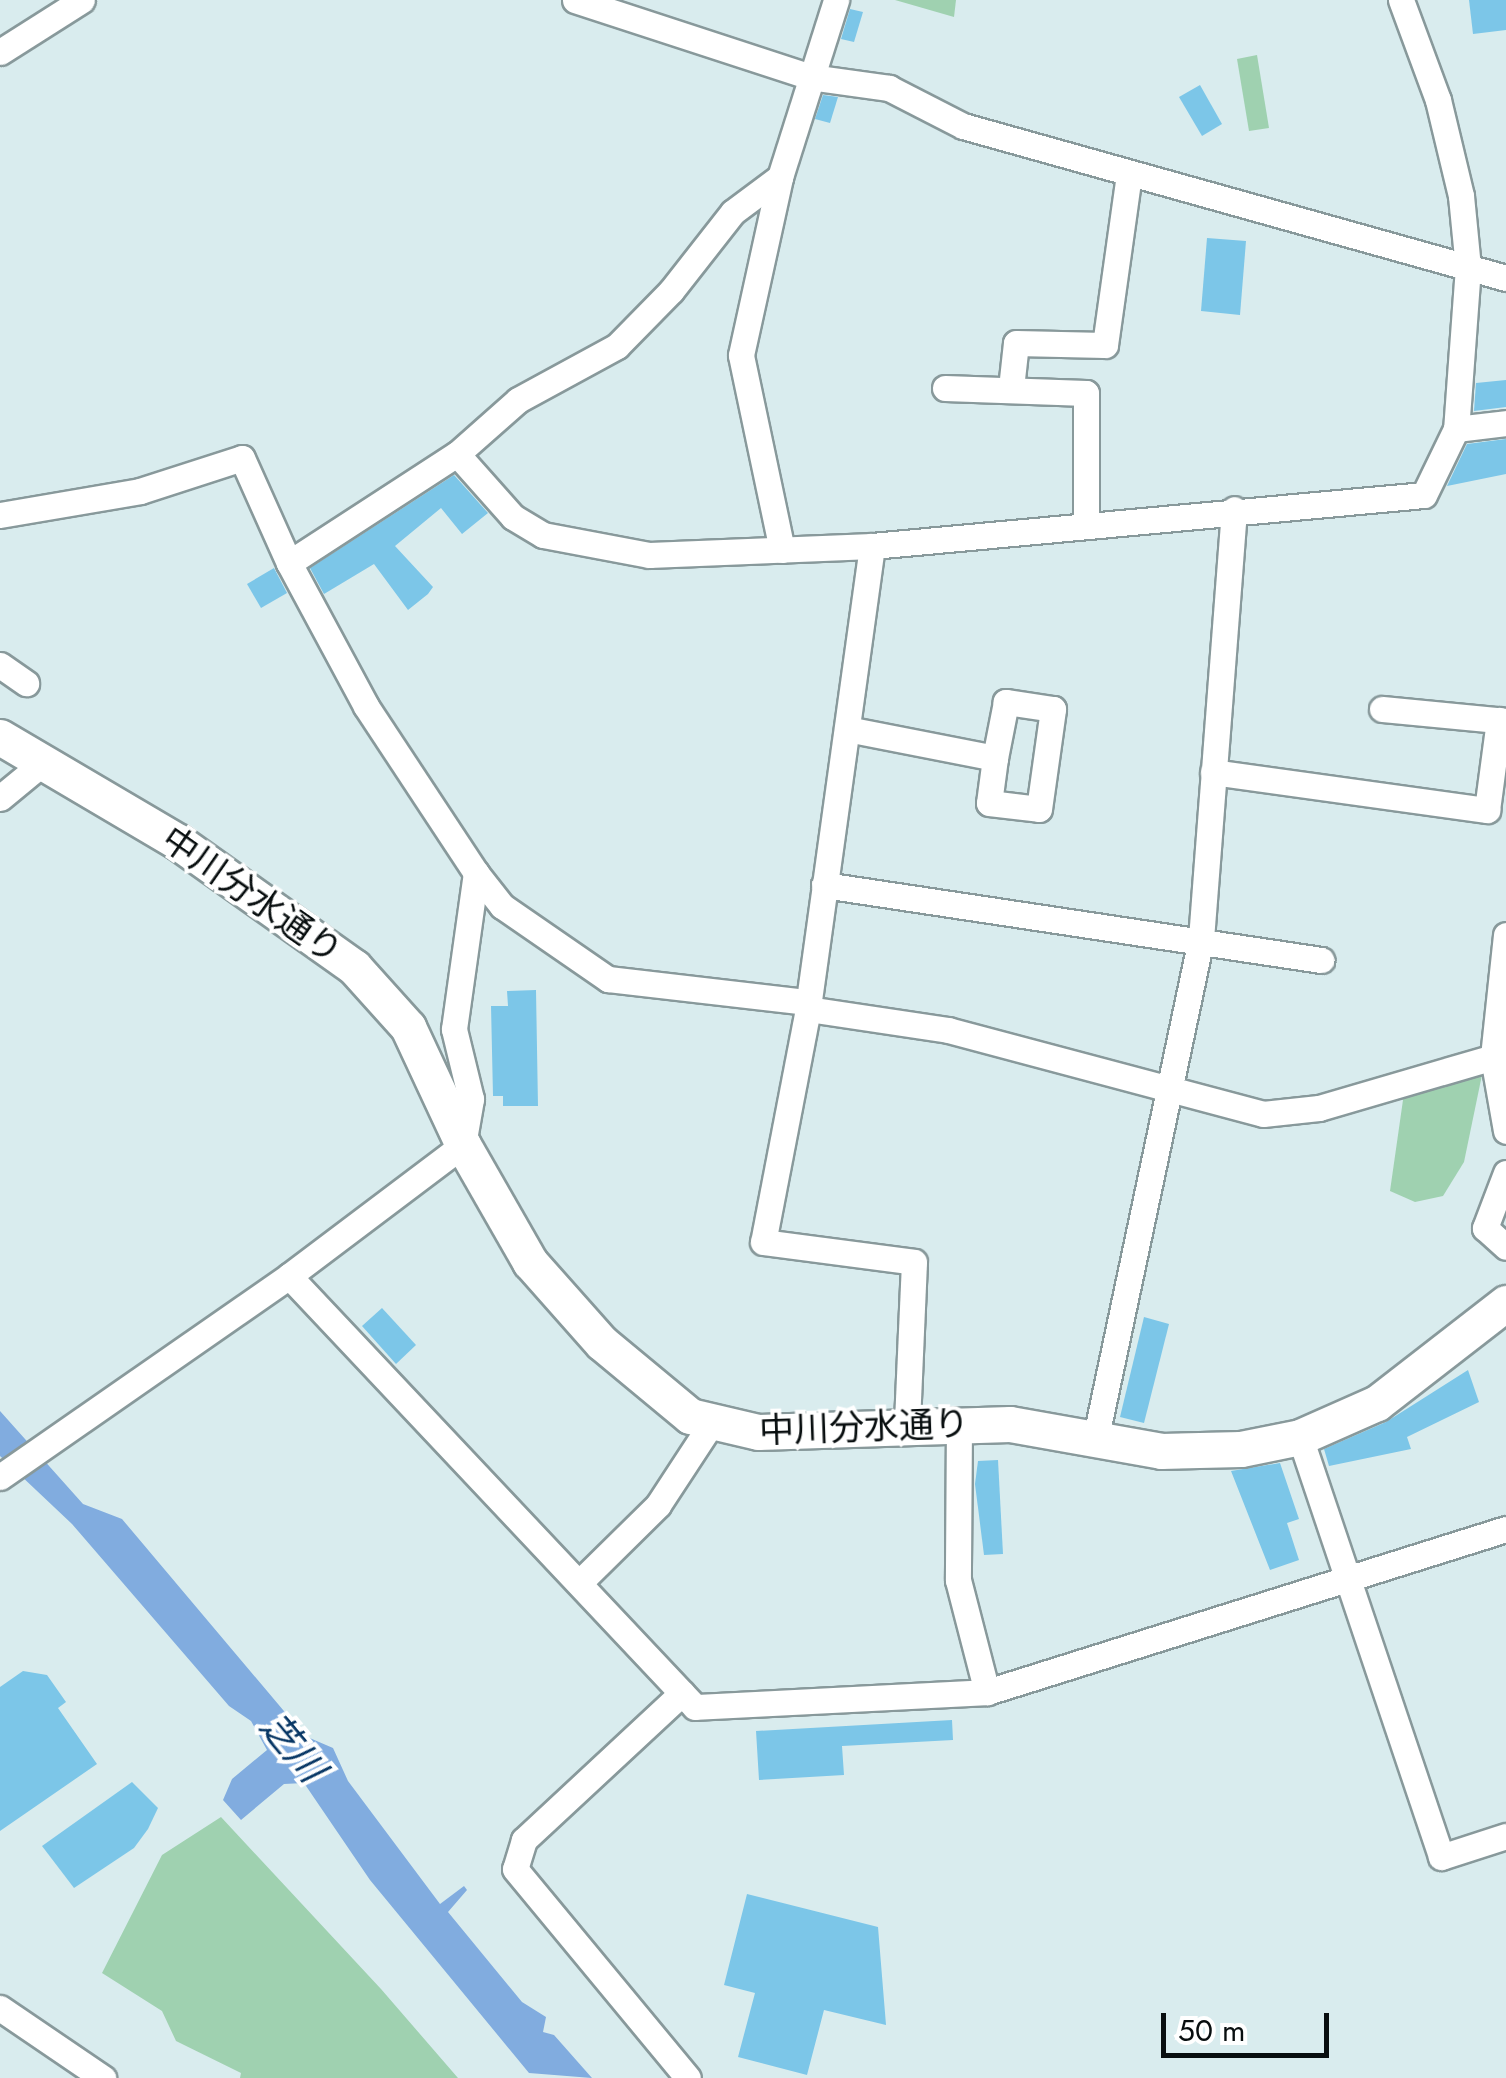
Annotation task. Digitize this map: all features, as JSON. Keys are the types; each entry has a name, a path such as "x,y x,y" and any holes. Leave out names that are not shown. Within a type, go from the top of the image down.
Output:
{"street":[{"path":"0,52 82,0"},
{"path":"576,0 810,77 888,88 963,126 1506,278"},
{"path":"782,550 741,355 780,177 836,0"},
{"path":"456,454 513,517 544,535 649,555 872,546 1234,509 1424,496 1456,429 1468,267 1461,196 1438,100 1401,0"},
{"path":"1011,388 1016,343 1104,345 1129,174"},
{"path":"289,563 456,454 518,400 617,346 671,292 732,212 780,177"},
{"path":"946,388 1086,393 1086,524"},
{"path":"1456,429 1506,424"},
{"path":"0,515 140,491 242,458 289,563 366,706 476,873 502,906 608,980 808,1005 948,1030 1170,1094 1262,1114 1319,1108 1493,1058"},
{"path":"1095,1441 1200,945 1234,509"},
{"path":"872,546 808,1005 763,1242 914,1262 907,1425"},
{"path":"0,665 26,683"},
{"path":"1212,772 1488,810 1503,720 1382,708"},
{"path":"846,730 995,758"},
{"name":"中川分水通り","path":"0,737 45,761 271,903 354,967 408,1026 463,1145 507,1227 556,1294 668,1402 712,1424 758,1432 1010,1424 1095,1441 1198,1451 1300,1437 1413,1380 1506,1303"},
{"path":"0,798 45,761"},
{"path":"0,1477 289,1276 463,1145 470,1099 454,1028 476,873"},
{"path":"824,885 1200,945 1321,960"},
{"path":"1506,935 1493,1058 1506,1131"},
{"path":"1506,1174 1485,1228 1506,1247"},
{"path":"289,1276 696,1708 987,1692 1506,1529"},
{"path":"959,1423 958,1580 987,1692"},
{"path":"579,1583 658,1505 712,1424"},
{"path":"1300,1437 1440,1856 1506,1836"},
{"path":"682,1693 524,1840 515,1869 688,2078"},
{"path":"0,2008 104,2078"}],"green space":[{"path":"895,0 956,0 954,17"},
{"path":"1257,55 1269,128 1249,131 1237,59"},
{"path":"1483,1070 1464,1162 1443,1196 1415,1202 1390,1191 1404,1093"},
{"path":"221,1817 458,2078 240,2078 241,2073 176,2041 162,2011 102,1973 162,1855"}],"water":[{"name":"芝川","path":"0,1411 83,1504 122,1519 305,1736 333,1748 348,1781 440,1904 464,1886 467,1890 448,1912 522,2002 546,2017 543,2032 554,2035 592,2078 529,2073 370,1880 304,1783 284,1784 241,1820 223,1800 232,1779 267,1750 251,1721 229,1706 72,1524 0,1456"}],"building":[{"path":"1469,0 1506,0 1506,30 1473,34"},
{"path":"850,9 863,12 854,42 841,39"},
{"path":"1200,85 1222,124 1202,136 1179,97"},
{"path":"823,95 838,97 830,123 815,119"},
{"path":"1207,238 1246,241 1240,315 1201,311"},
{"path":"1506,380 1506,407 1474,411 1476,383"},
{"path":"1506,439 1506,474 1447,486 1467,444"},
{"path":"454,475 488,513 462,534 441,508 395,546 433,587 428,594 408,610 374,564 324,594 310,568"},
{"path":"274,568 287,593 261,608 247,584"},
{"path":"536,990 538,1106 503,1106 503,1096 493,1096 491,1006 508,1006 507,991"},
{"path":"382,1308 416,1345 396,1364 362,1326"},
{"path":"1144,1317 1169,1324 1144,1423 1120,1417"},
{"path":"1468,1370 1479,1402 1407,1437 1411,1449 1329,1466 1324,1449 1386,1422"},
{"path":"998,1460 1003,1554 984,1555 975,1484 978,1461"},
{"path":"1280,1463 1299,1519 1287,1523 1299,1560 1270,1570 1231,1471"},
{"path":"23,1671 47,1675 66,1702 58,1708 97,1764 0,1831 0,1687"},
{"path":"952,1720 953,1740 842,1746 844,1775 759,1780 756,1731"},
{"path":"132,1782 158,1808 148,1829 134,1848 74,1888 42,1846"},
{"path":"747,1894 878,1927 886,2025 824,2010 807,2075 738,2057 755,1993 724,1985"}]}
